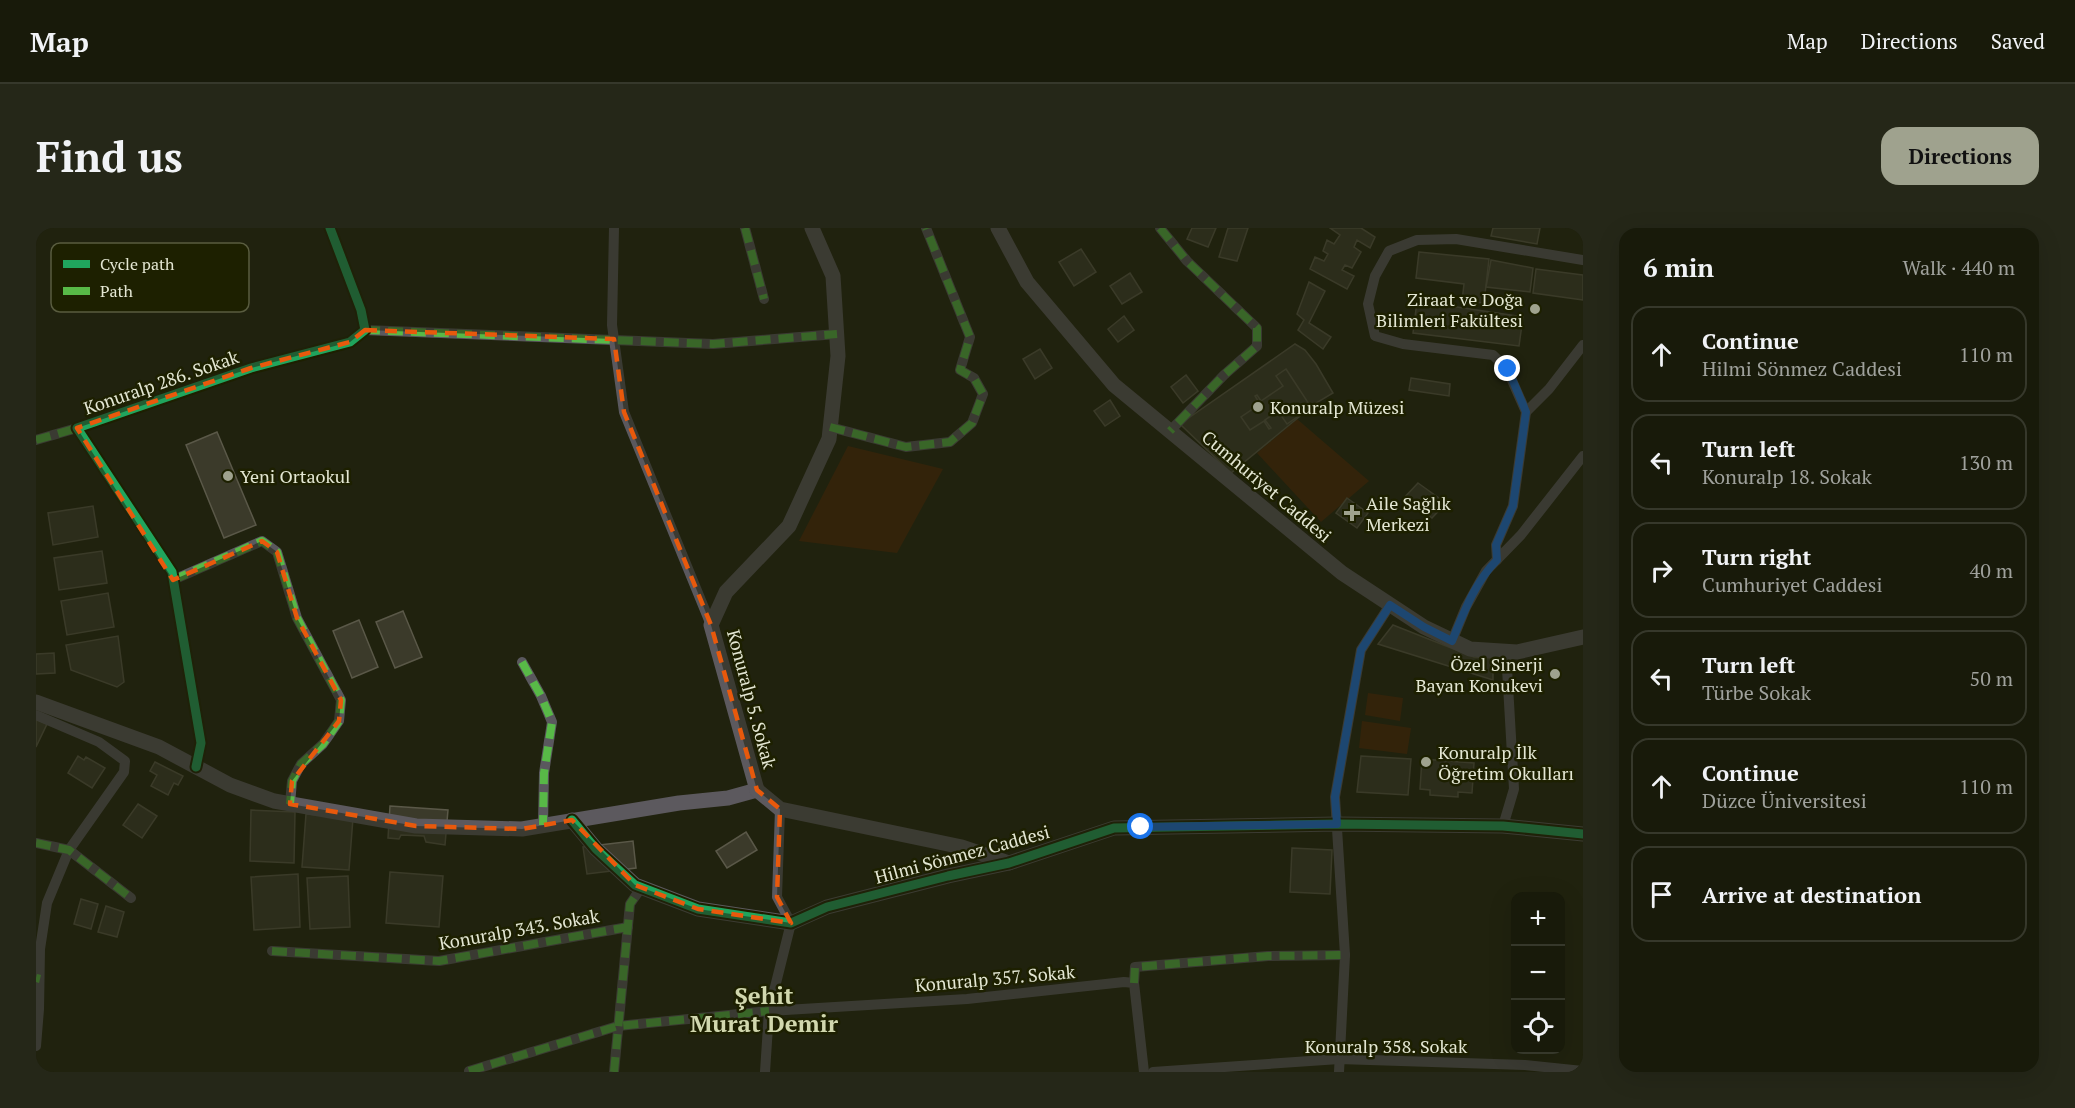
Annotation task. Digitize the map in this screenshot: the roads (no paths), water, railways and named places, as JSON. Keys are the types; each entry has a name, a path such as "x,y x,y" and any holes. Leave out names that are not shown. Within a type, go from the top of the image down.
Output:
{"street":[{"path":"330,228 361,310 365,330 713,344 837,334"},
{"path":"614,228 612,325 624,412 711,625"},
{"path":"745,228 764,299"},
{"name":"Konuralp 5. Sokak","path":"757,790 711,625 726,592 789,526 829,440 838,356 837,334 832,276 812,228"},
{"path":"830,427 906,447 950,442 972,423 983,394 974,378 960,370 970,337 926,228"},
{"name":"Cumhuriyet Caddesi","path":"998,228 1027,282 1114,385 1342,573 1424,627 1470,649 1517,652 1583,637"},
{"path":"1160,228 1187,261 1257,328 1257,346 1224,375 1170,431"},
{"path":"1497,560 1496,545 1513,506 1526,412 1508,369 1493,355 1403,344 1375,336 1368,304 1375,276 1389,251 1417,240 1456,239 1583,260"},
{"name":"Konuralp 286. Sokak","path":"196,766 201,743 172,572 77,428 251,368 350,342 365,330"},
{"path":"1526,412 1549,389 1583,345"},
{"path":"36,440 77,428"},
{"path":"1452,641 1466,607 1486,572 1521,535 1583,456"},
{"path":"173,580 262,541 277,552 297,618 340,700 339,721 323,744 301,764 292,781 290,804"},
{"path":"1339,1072 1345,954 1335,797 1361,650 1390,605"},
{"path":"1503,826 1514,789 1506,651"},
{"path":"522,662 542,696 552,722 544,773 543,825"},
{"path":"36,702 159,747 230,785 274,801 416,826 522,829 679,803 728,798 757,790"},
{"path":"36,715 99,742 125,761 124,772 69,850 47,903 40,949 36,1046"},
{"name":"Hilmi Sönmez Caddesi","path":"757,790 780,809 962,847 1009,863"},
{"path":"765,1072 769,1011 791,923 777,897 780,809"},
{"path":"572,820 596,849 641,888 698,909 791,923"},
{"name":"Hilmi Sönmez Caddesi","path":"791,923 827,907 1009,863 1114,828 1337,824 1503,826 1583,834"},
{"path":"36,843 69,850 132,898"},
{"path":"614,1072 630,904 641,888"},
{"name":"Konuralp 343. Sokak","path":"272,951 438,961 628,927"},
{"path":"1144,1072 1134,983 1135,967 1268,956 1345,954"},
{"name":"Konuralp 357. Sokak","path":"469,1071 618,1026 769,1011 967,999 1124,982 1134,983"},
{"name":"Konuralp 358. Sokak","path":"1153,1072 1208,1070 1339,1059 1449,1067 1583,1071"}],"place":[{"name":"Ziraat ve Doğa Bilimleri Fakültesi","path":"1535,309"},
{"name":"Konuralp Müzesi","path":"1258,407"},
{"name":"Yeni Ortaokul","path":"228,476"},
{"name":"Aile Sağlık Merkezi","path":"1352,513"},
{"name":"Özel Sinerji Bayan Konukevi","path":"1555,674"},
{"name":"Konuralp İlk Öğretim Okulları","path":"1426,762"}],"district":[{"name":"Şehit Murat Demir","path":"764,1009"}]}
